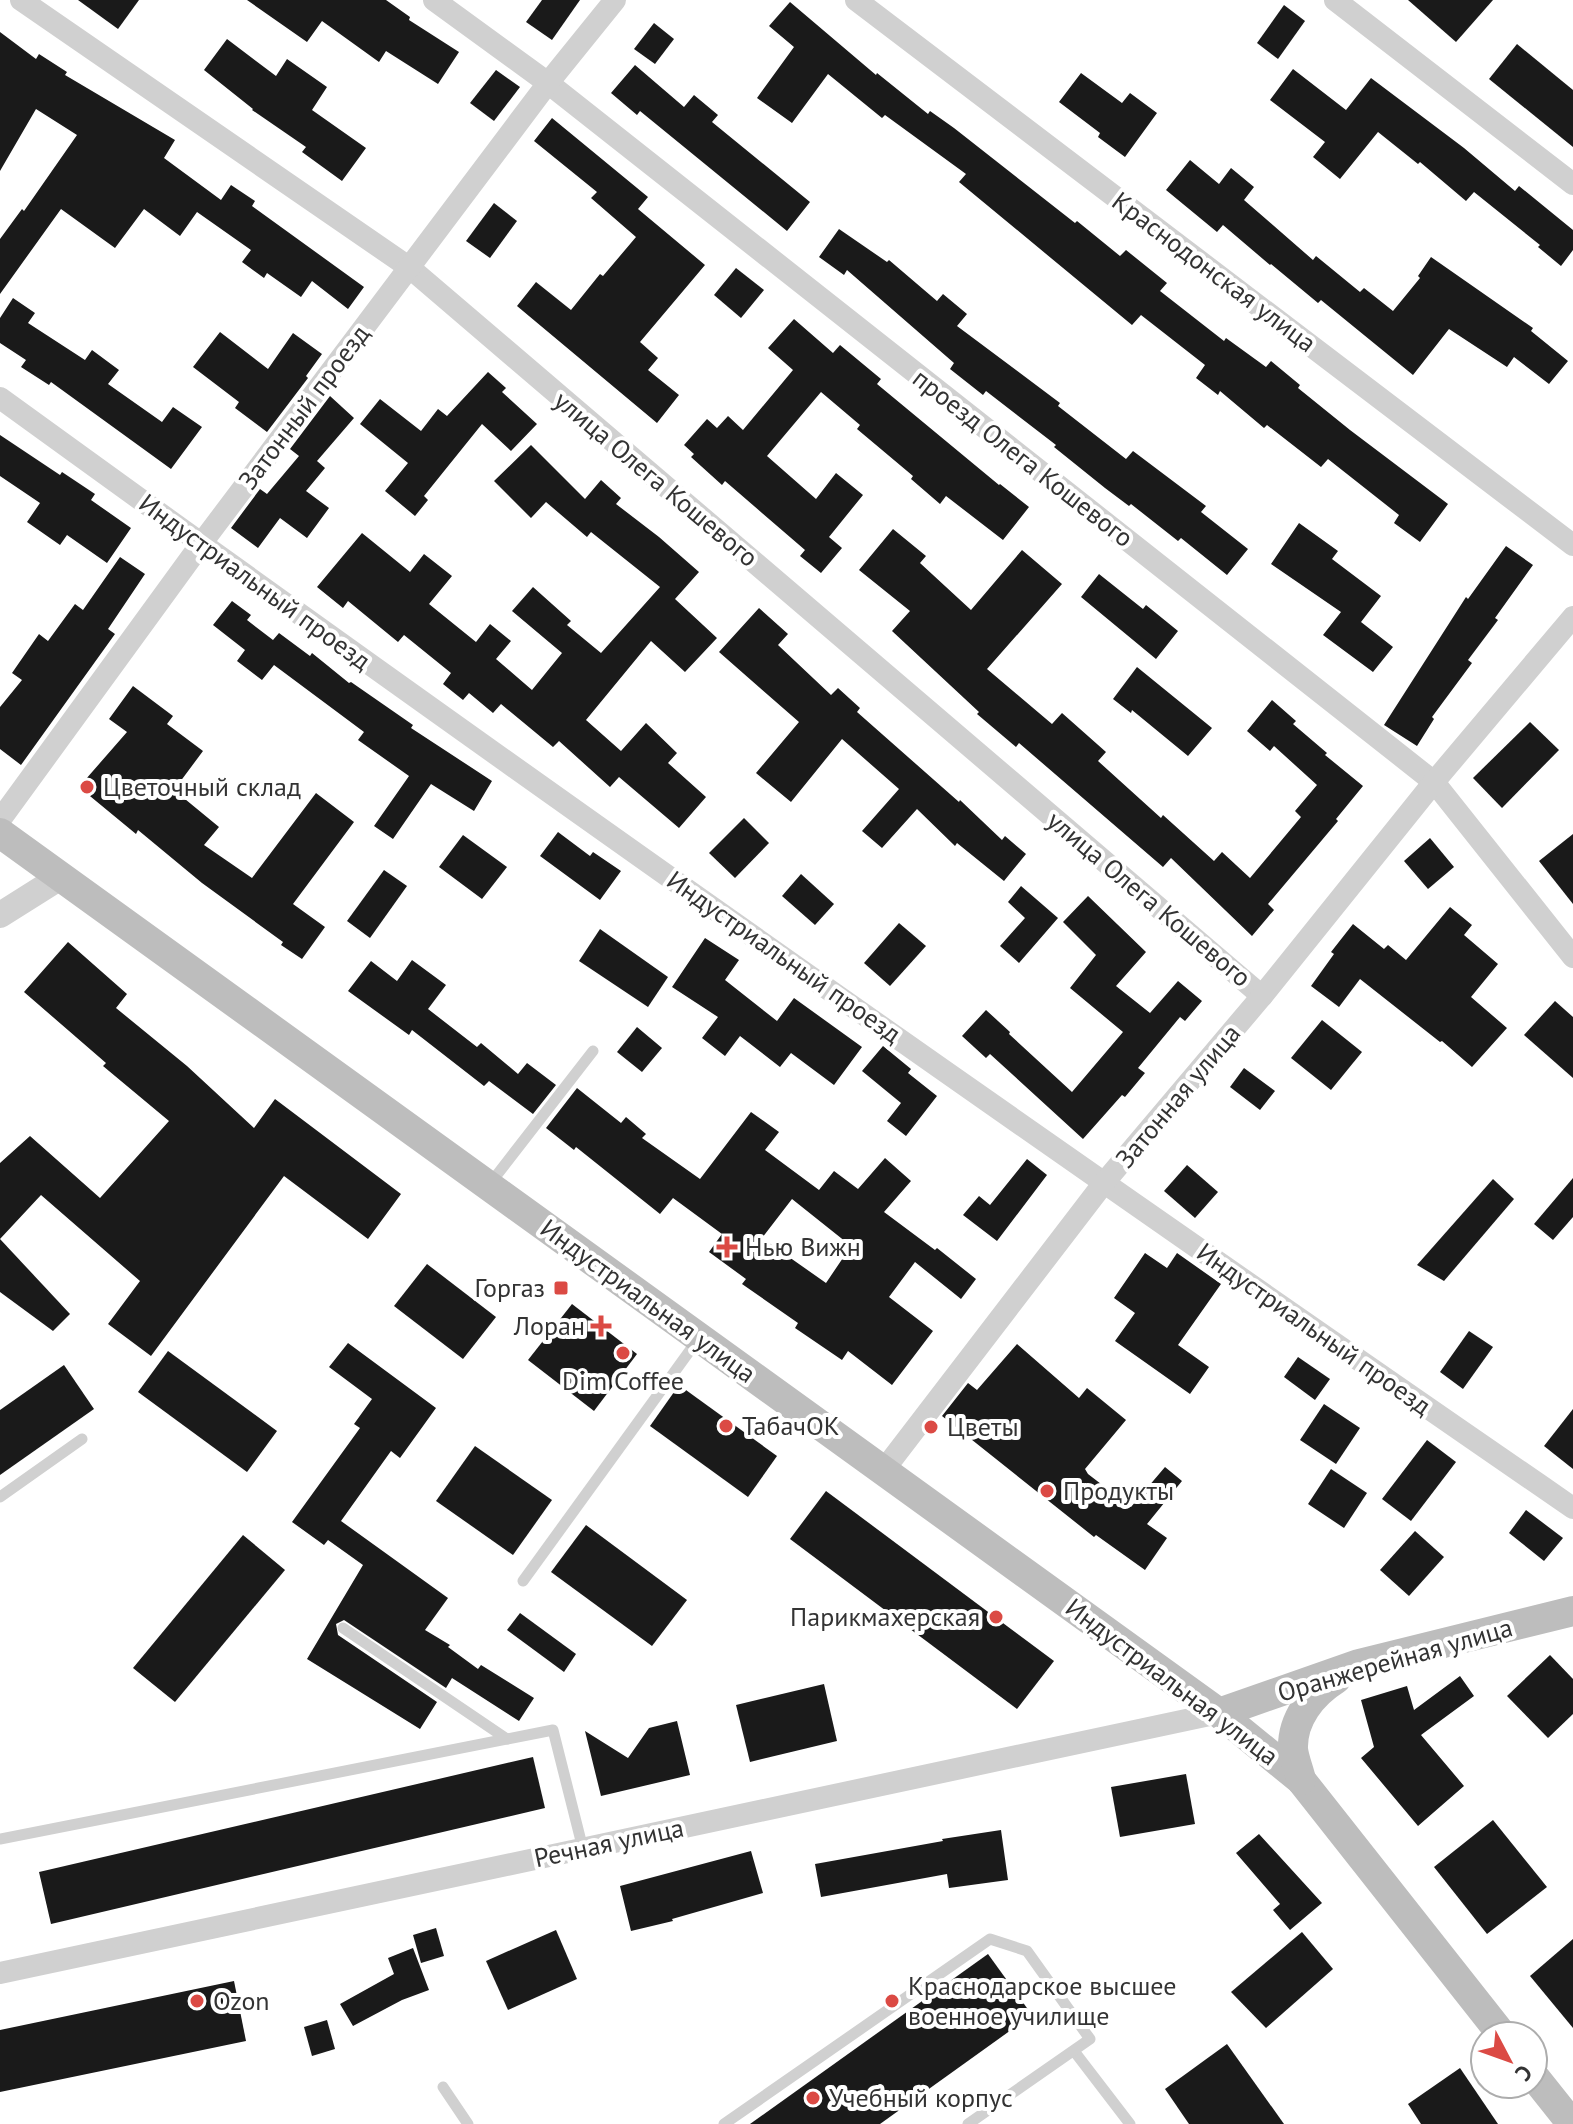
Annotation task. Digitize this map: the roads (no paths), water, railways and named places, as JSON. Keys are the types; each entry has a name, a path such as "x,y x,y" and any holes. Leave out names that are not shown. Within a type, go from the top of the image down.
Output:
{"main road":[{"name":"Индустриальная улица","path":"0,833 1219,1713 1301,1780 1490,2020"},
{"name":"Оранжерейная улица","path":"1219,1713 1359,1664 1573,1611"},
{"path":"1301,1780 1293,1748 1304,1709 1323,1687 1359,1664"},
{"path":"1549,2095 1572,2124"}],"street":[{"name":"улица Олега Кошевого","path":"21,0 410,268 1262,996"},
{"name":"проезд Олега Кошевого","path":"434,0 548,83 1434,782 1573,957"},
{"name":"Затонный проезд","path":"0,820 201,544 548,83 615,0"},
{"name":"Краснодонская улица","path":"856,0 1573,545"},
{"path":"1335,0 1573,184"},
{"name":"Индустриальный проезд","path":"0,398 1103,1184 1573,1508"},
{"name":"Затонная улица","path":"883,1471 1103,1184 1262,996 1434,782 1573,617"},
{"path":"0,915 62,876"},
{"name":"Речная улица","path":"0,1973 1219,1713"}],"lane":[{"path":"488,1186 593,1051"},
{"path":"523,1581 699,1338"},
{"path":"0,1497 82,1439"},
{"path":"343,1628 507,1739"},
{"path":"0,1839 553,1730 583,1849"},
{"path":"724,2124 990,1939 1027,1951 1090,2039 968,2124"},
{"path":"1074,2051 1130,2124"},
{"path":"443,2087 468,2124"}],"place":[{"name":"Цветочный склад","path":"87,787"},
{"name":"Нью Вижн","path":"727,1247"},
{"name":"Горгаз","path":"561,1288"},
{"name":"Лоран","path":"601,1326"},
{"name":"Dim Coffee","path":"623,1353"},
{"name":"ТабачОК","path":"726,1426"},
{"name":"Цветы","path":"931,1427"},
{"name":"Продукты","path":"1047,1491"},
{"name":"Парикмахерская","path":"996,1617"},
{"name":"Ozon","path":"197,2001"},
{"name":"Краснодарское высшее военное училище","path":"892,2001"},
{"name":"Учебный корпус","path":"813,2098"}]}
